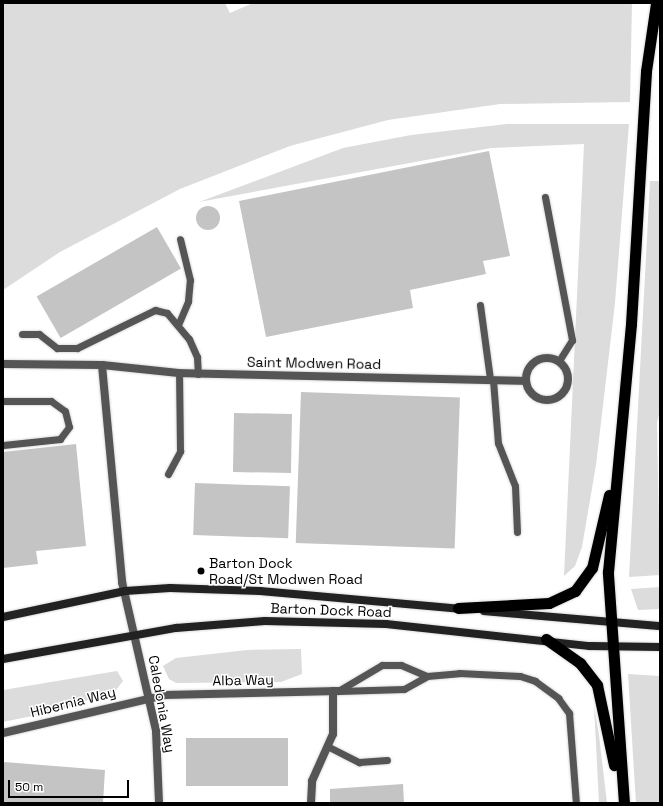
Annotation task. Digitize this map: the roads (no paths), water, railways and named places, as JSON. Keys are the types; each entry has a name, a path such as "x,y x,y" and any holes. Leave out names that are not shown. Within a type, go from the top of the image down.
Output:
{"highway":[{"path":"624,803 614,648 610,622 608,572 620,450 646,94 656,3"},
{"path":"458,608 549,603 575,591 587,577 596,555 620,450"},
{"path":"546,640 580,662 597,685 606,714 620,803"}],"main road":[{"name":"Barton Dock Road","path":"3,617 125,591 206,588 660,626"},
{"name":"Barton Dock Road","path":"3,659 136,634 215,623 312,621 546,640 614,648 660,647"}],"street":[{"path":"546,358 559,361 569,379 559,398 538,398 526,381 534,363 546,358"},
{"name":"Saint Modwen Road","path":"3,364 102,365 198,374 492,379 526,381"},
{"path":"102,365 125,591 136,634"},
{"name":"Caledonia Way","path":"136,634 158,741 159,803"},
{"path":"311,803 312,781 329,747 335,724 335,691"},
{"name":"Alba Way","path":"149,697 335,691"},
{"name":"Hibernia Way","path":"3,733 149,697"}],"lane":[{"path":"545,197 572,340 559,361"},
{"path":"178,324 188,301 190,280 180,239"},
{"path":"480,305 492,379 498,443 515,486 517,532"},
{"path":"22,334 39,334 57,348 77,348 91,344 145,312 155,310 167,313 178,324 197,357 198,374"},
{"path":"168,474 180,451 179,373"},
{"path":"3,400 51,401 65,411 69,427 60,439 3,445"},
{"path":"335,691 382,666 401,665 427,676"},
{"path":"335,691 404,689 427,676 459,672 520,676 535,681 558,698 571,723 576,803"},
{"path":"329,747 359,762 387,760"}],"place":[{"name":"Barton Dock Road/St Modwen Road","path":"201,571"}]}
